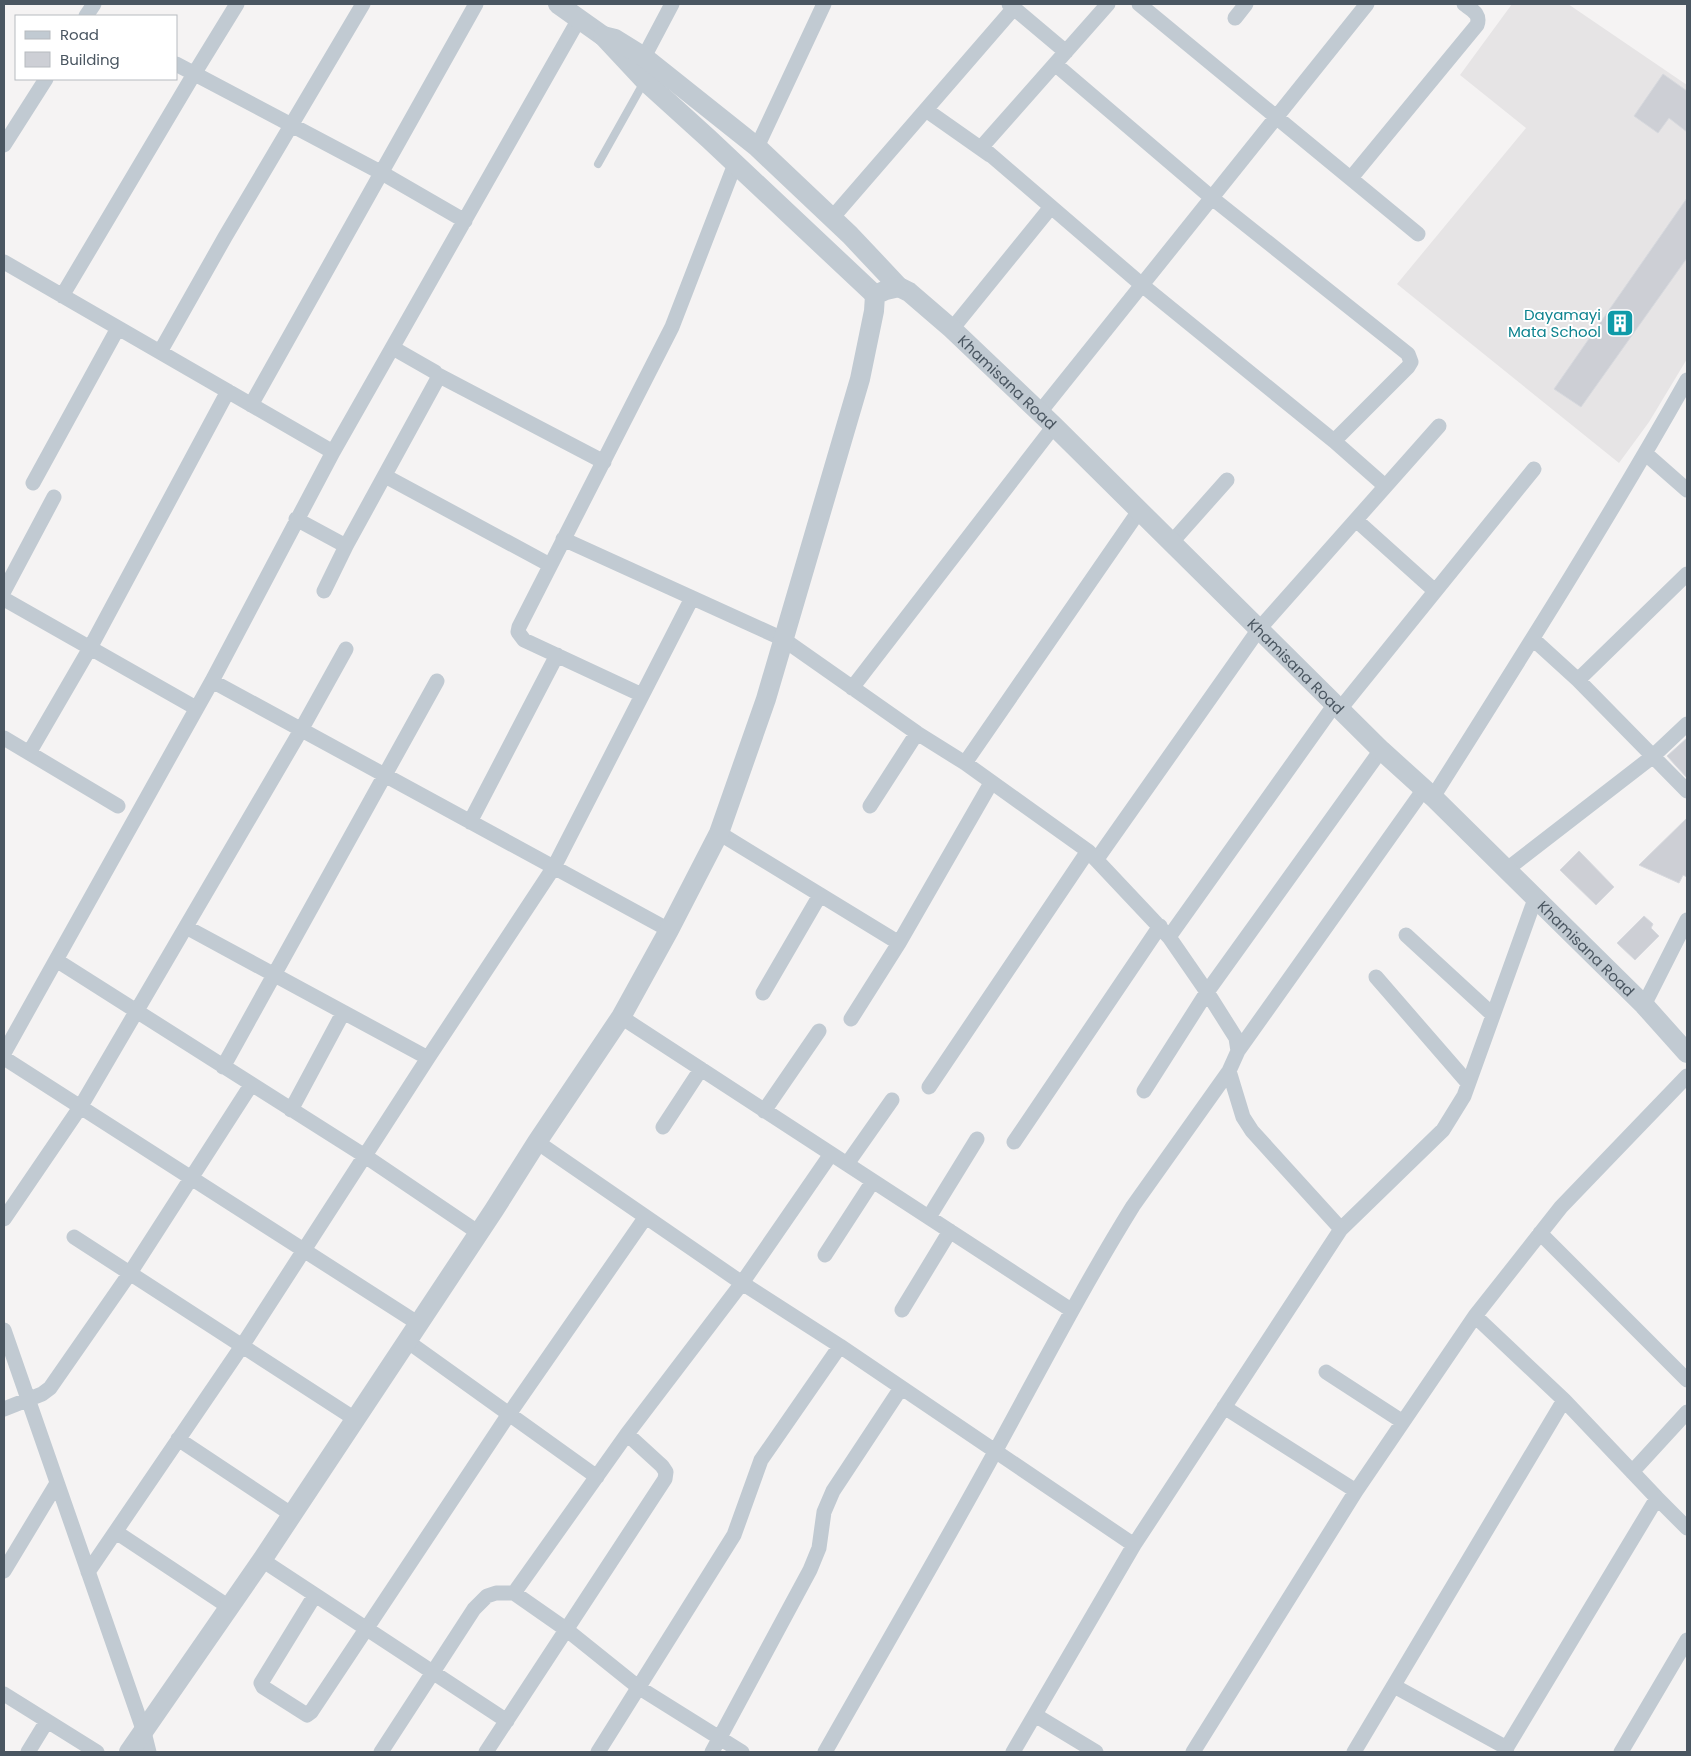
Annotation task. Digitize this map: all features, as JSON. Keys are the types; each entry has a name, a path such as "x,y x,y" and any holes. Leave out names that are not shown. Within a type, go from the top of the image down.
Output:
{"street":[{"path":"62,296 237,4"},
{"path":"160,352 291,124 364,4"},
{"path":"251,405 476,4"},
{"path":"558,4 603,36 644,81 709,139 875,295"},
{"path":"644,57 672,4"},
{"path":"757,147 824,4"},
{"path":"1108,4 986,142 984,150 1142,285 1334,441 1385,486"},
{"path":"1140,4 1418,234"},
{"path":"1234,18 1246,4"},
{"path":"852,688 1142,285 1368,4"},
{"path":"1351,178 1477,25 1478,15 1464,4"},
{"path":"832,218 926,110 1011,6 1066,52"},
{"path":"4,1053 212,681 333,452 579,19"},
{"name":"Khamisana Road","path":"603,36 615,39 644,57 757,147 832,218 899,287 909,292 952,329 1047,419 1381,750 1428,793 1644,1005 1687,1053"},
{"path":"1055,64 1212,198 1403,349 1411,358 1408,367 1334,441"},
{"path":"178,65 382,173 465,221"},
{"path":"4,145 45,80"},
{"path":"926,110 991,156"},
{"path":"642,695 524,640 518,632 563,539 672,327 735,164"},
{"path":"952,329 1051,208"},
{"path":"4,262 333,452"},
{"path":"875,295 899,287"},
{"path":"130,1752 262,1560 621,1017 719,833 766,699 860,379 874,311 875,295"},
{"path":"33,483 118,328"},
{"path":"393,348 438,375 604,462"},
{"path":"324,591 346,546 438,375"},
{"path":"825,1752 996,1451 1071,1310 1133,1206 1229,1072 1238,1051 1428,793 1533,639 1646,454 1687,380"},
{"path":"29,753 90,648 228,391"},
{"path":"929,1087 1092,855 1259,629 1439,426"},
{"path":"1646,454 1687,490"},
{"path":"1014,1142 1164,931 1337,706 1435,591 1534,469"},
{"path":"385,476 550,565"},
{"path":"1171,543 1227,480"},
{"path":"4,591 54,497"},
{"path":"965,764 1139,511"},
{"path":"296,519 346,546"},
{"path":"1356,520 1435,591"},
{"path":"563,539 783,640 965,764 1092,855 1164,931 1208,992 1236,1038 1238,1051"},
{"path":"1578,680 1687,574"},
{"path":"88,1572 242,1346 554,867 692,598"},
{"path":"4,599 196,708"},
{"path":"1533,639 1578,680 1687,791"},
{"path":"4,1219 81,1106 301,730 346,649"},
{"path":"470,822 557,655"},
{"path":"212,681 669,930"},
{"path":"223,1067 437,681"},
{"path":"1506,870 1652,756 1687,724"},
{"path":"870,806 917,733"},
{"path":"4,738 118,806"},
{"path":"1144,1091 1208,992 1381,750"},
{"path":"851,1019 899,943 991,783"},
{"path":"719,833 899,943"},
{"path":"763,993 820,895"},
{"path":"1013,1752 1134,1545 1341,1229 1443,1130 1459,1106 1535,899"},
{"path":"1644,1005 1687,920"},
{"path":"186,927 428,1058"},
{"path":"1406,934 1493,1015"},
{"path":"56,960 365,1156 479,1233"},
{"path":"1376,977 1468,1084"},
{"path":"291,1110 344,1013"},
{"path":"621,1017 1071,1310"},
{"path":"764,1111 819,1031"},
{"path":"4,1058 419,1324"},
{"path":"663,1127 701,1069"},
{"path":"1229,1072 1243,1117 1252,1131 1341,1229"},
{"path":"1193,1752 1356,1491 1475,1316 1561,1207 1687,1076"},
{"path":"4,1408 42,1394 50,1388 130,1273 251,1085"},
{"path":"847,1164 892,1100"},
{"path":"929,1217 977,1139"},
{"path":"537,1142 645,1218 840,1346 1134,1545"},
{"path":"514,1594 627,1434 742,1283 831,1154"},
{"path":"825,1255 873,1181"},
{"path":"315,1595 261,1683 262,1687 307,1715 311,1712 509,1414 645,1218"},
{"path":"902,1310 950,1231"},
{"path":"1540,1233 1687,1380"},
{"path":"74,1237 355,1419"},
{"path":"1475,1316 1564,1400 1687,1528"},
{"path":"4,1330 144,1732 149,1752"},
{"path":"407,1341 597,1478"},
{"path":"598,1752 734,1535 761,1460 840,1346"},
{"path":"1326,1372 1403,1422"},
{"path":"712,1752 812,1564 819,1548 824,1512 833,1492 901,1388"},
{"path":"1354,1752 1564,1400"},
{"path":"1224,1407 1356,1491"},
{"path":"1632,1472 1687,1412"},
{"path":"486,1752 665,1480 666,1472 662,1466 627,1434"},
{"path":"178,1439 292,1514"},
{"path":"4,1571 57,1483"},
{"path":"1394,1686 1505,1750 1657,1498"},
{"path":"116,1532 229,1607"},
{"path":"262,1560 507,1721"},
{"path":"381,1752 480,1601 496,1593 514,1594 567,1630 638,1687 742,1752"},
{"path":"1621,1752 1687,1640"},
{"path":"4,1694 97,1752"},
{"path":"1036,1715 1096,1752"},
{"path":"28,1752 47,1721"}],"lane":[{"path":"598,164 644,81"}],"shaded area":[{"name":"Dayamayi Mata School","path":"1512,4 1568,4 1687,85 1687,359 1649,422 1619,463 1397,284 1526,128 1460,75"}],"building":[{"path":"1663,74 1687,91 1687,132 1669,118 1658,133 1634,116"},
{"name":"Dayamayi Mata School","path":"1687,198 1687,258 1581,407 1554,389"},
{"path":"1687,738 1687,778 1667,756"},
{"path":"1687,818 1687,877 1683,875 1679,883 1639,865"},
{"path":"1579,851 1614,887 1596,905 1560,870"},
{"path":"1644,916 1653,924 1651,928 1659,936 1635,960 1617,943"}],"place":[{"name":"Dayamayi Mata School","path":"1620,323"}]}
